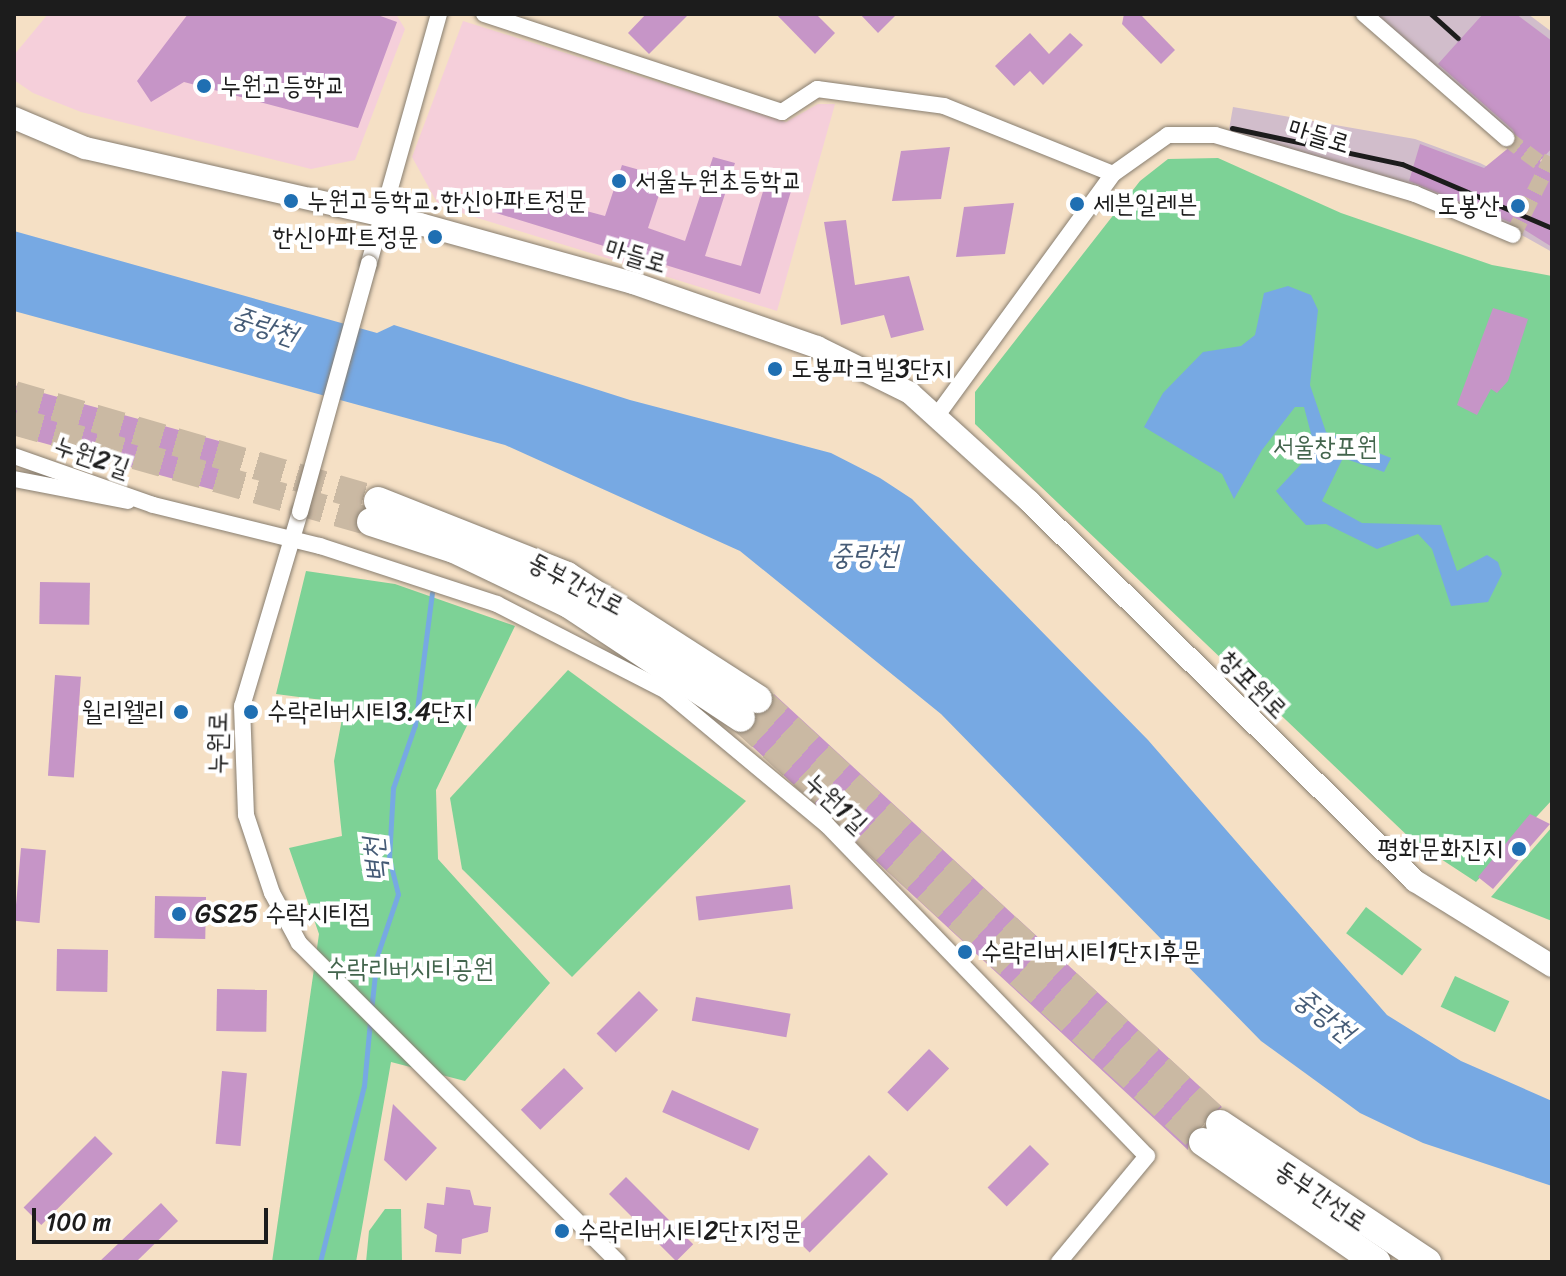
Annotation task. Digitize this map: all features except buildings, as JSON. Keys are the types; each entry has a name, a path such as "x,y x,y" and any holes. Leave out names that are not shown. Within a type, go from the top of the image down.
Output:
{"highway":[{"name":"동부간선로","path":"374,511 569,604 750,708"},
{"name":"동부간선로","path":"1376,1262 1212,1133 1427,1262"}],"street":[{"name":"누원로","path":"438,14 300,512 251,655 239,752 253,843 299,943 618,1262"},
{"path":"484,14 782,112 817,89 944,106 1113,174"},
{"path":"1364,14 1506,138"},
{"name":"마들로","path":"14,118 85,148 382,214 633,283 817,347 938,414 1113,174 1168,135 1215,135 1415,194 1513,235"},
{"name":"창포원로","path":"938,414 1415,881 1552,966"},
{"name":"누원2길","path":"14,456 153,505"},
{"name":"누원2길","path":"14,479 153,505 291,540"},
{"name":"누원1길","path":"291,540 497,604 584,645 666,691 827,825 1147,1156 1059,1262"}],"shaded area":[{"name":"누원고등학교","path":"48,14 396,14 405,29 355,160 311,169 81,112 33,93 14,80 14,55"},
{"path":"1374,14 1528,14 1552,32 1552,168"},
{"name":"서울누원초등학교","path":"463,21 786,122 818,104 835,104 777,311 439,206 412,157"},
{"path":"1233,107 1415,139 1480,163 1552,199 1552,252 1495,220 1228,135"}],"green space":[{"name":"서울창포원","path":"1218,158 1341,213 1492,265 1552,276 1552,800 1476,882 1412,840 975,424 975,392 1140,181 1168,159"},
{"name":"수락리버시티공원","path":"306,571 395,584 515,626 436,790 438,859 550,983 465,1081 391,1062 356,1262 272,1262 319,934 289,848 342,836 334,761 345,703 276,694"},
{"path":"568,670 746,801 572,977 462,869 450,798"},
{"path":"1552,827 1552,921 1491,897"},
{"path":"1366,907 1422,949 1402,975 1346,933"},
{"path":"1455,976 1509,1001 1495,1032 1441,1007"},
{"path":"385,1209 401,1209 402,1262 366,1262 369,1231"}],"water":[{"name":"중랑천","path":"14,231 377,333 394,325 630,400 831,453 880,478 912,499 1148,740 1387,1015 1461,1061 1552,1101 1552,1186 1423,1143 1360,1113 1261,1041 941,714 740,551 505,445 14,311"},
{"path":"1288,286 1311,295 1318,310 1310,385 1326,432 1391,458 1384,472 1343,458 1322,501 1362,523 1441,525 1457,571 1487,555 1498,562 1502,574 1488,602 1451,606 1432,549 1418,534 1377,549 1326,524 1306,525 1276,491 1315,449 1304,407 1295,407 1262,450 1234,499 1222,474 1144,427 1163,393 1203,352 1241,346 1255,335 1264,293"}],"waterway":[{"name":"벽천","path":"371,1011 377,956 398,894 389,858 393,788 415,725 432,593"},
{"name":"벽천","path":"320,1262 364,1086 370,1021"}],"tunnel":[{"path":"1506,138 1544,166"},
{"path":"1513,235 1552,157"},
{"path":"14,395 378,501"},
{"path":"14,421 371,522"},
{"path":"758,699 1220,1124"},
{"path":"741,718 1203,1142"}],"railway":[{"path":"1431,14 1458,38"},
{"path":"1232,128 1402,164 1552,228"}],"place":[{"name":"누원고등학교","path":"204,86"},
{"name":"서울누원초등학교","path":"619,181"},
{"name":"누원고등학교.한신아파트정문","path":"291,201"},
{"name":"세븐일레븐","path":"1077,204"},
{"name":"도봉산","path":"1518,206"},
{"name":"한신아파트정문","path":"435,237"},
{"name":"도봉파크빌3단지","path":"775,369"},
{"name":"윌리웰리","path":"181,712"},
{"name":"수락리버시티3.4단지","path":"251,712"},
{"name":"평화문화진지","path":"1519,849"},
{"name":"GS25 수락시티점","path":"179,914"},
{"name":"수락리버시티1단지후문","path":"965,952"},
{"name":"수락리버시티2단지정문","path":"562,1231"}]}
